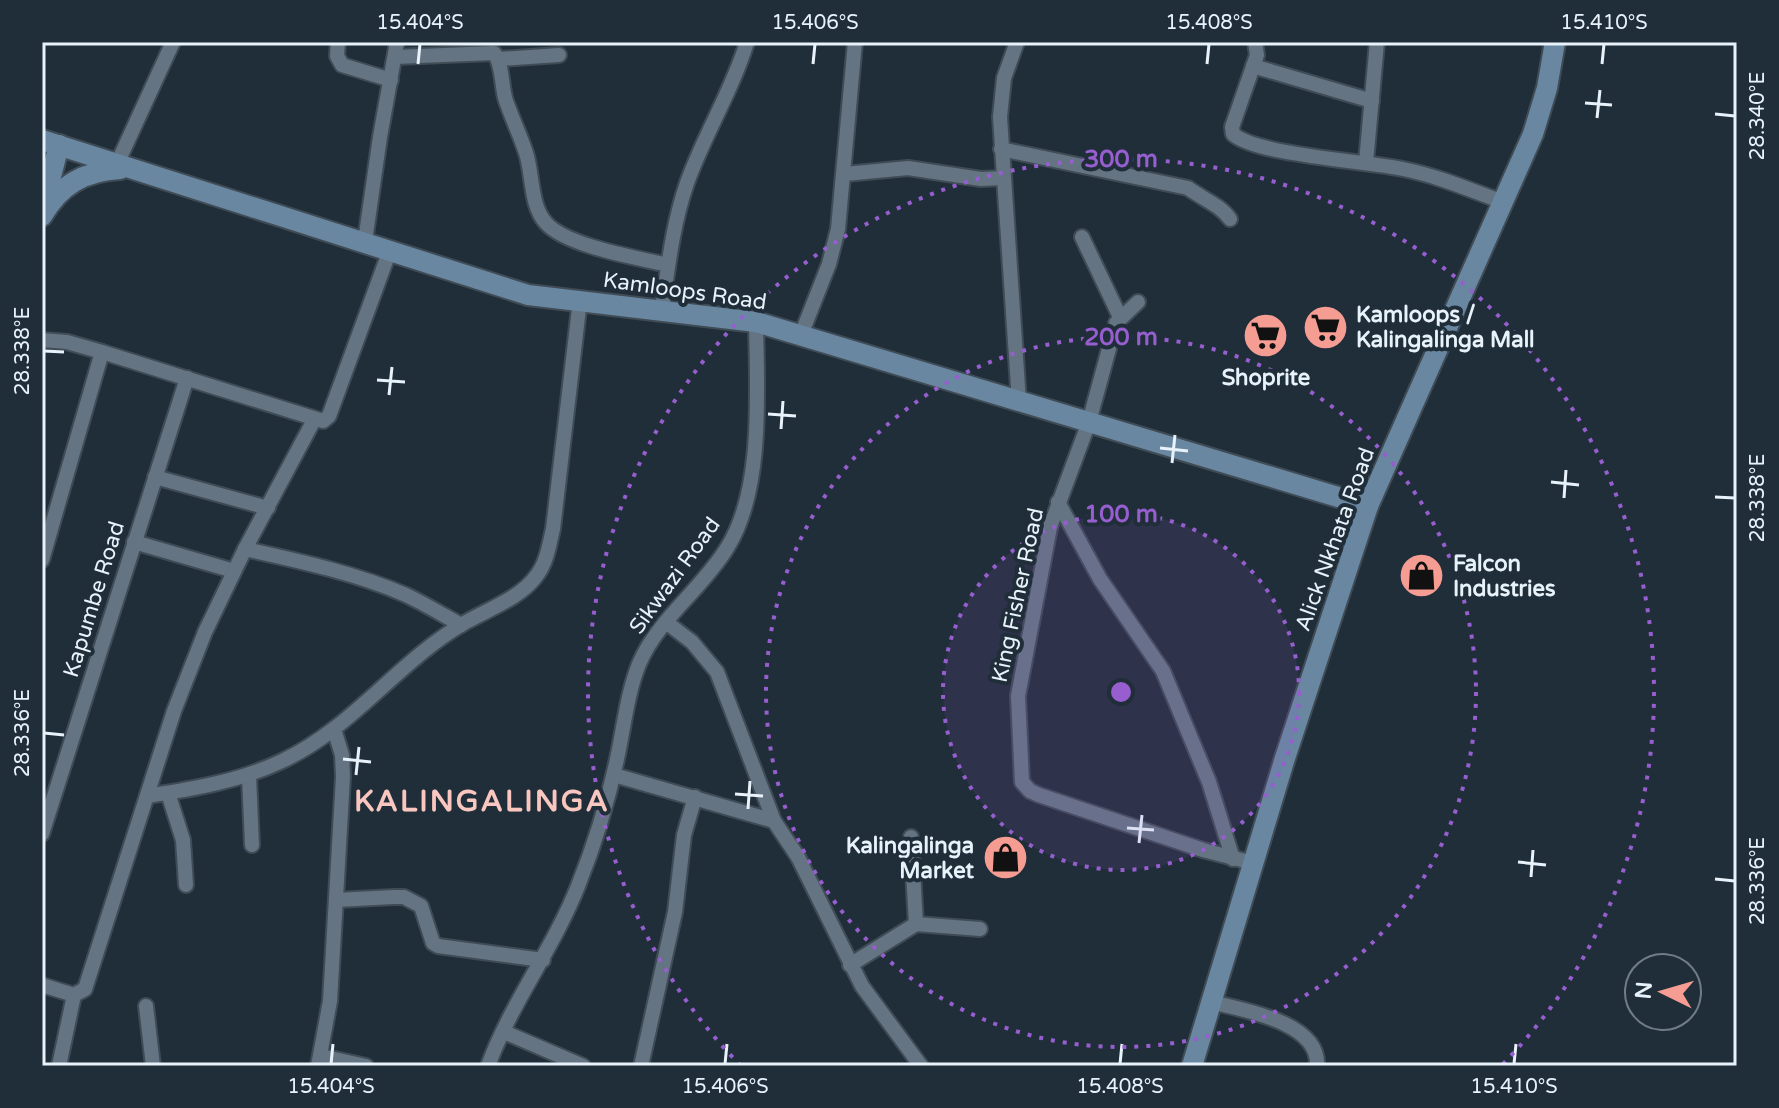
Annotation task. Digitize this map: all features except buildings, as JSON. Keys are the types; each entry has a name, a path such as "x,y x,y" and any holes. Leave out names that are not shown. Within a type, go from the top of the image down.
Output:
{"main road":[{"name":"Alick Nkhata Road","path":"1192,1066 1253,863 1368,506 1541,111 1555,42"},
{"name":"Kamloops Road","path":"50,142 528,295 756,322 1368,506"},
{"path":"42,214 50,142"},
{"path":"42,214 52,198 71,182 94,171 119,169 144,173"}],"street":[{"path":"117,164 173,42"},
{"path":"338,42 337,56 342,65 391,80"},
{"path":"662,309 668,265 687,185 747,42"},
{"path":"801,335 837,235 855,42"},
{"path":"1017,42 1000,98 1019,402"},
{"path":"1255,42 1257,55 1232,127 1233,134 1241,142 1436,177 1503,202"},
{"path":"1366,162 1377,42"},
{"path":"365,241 396,49 494,53 499,59 501,86 527,155 539,212 547,224 564,236 668,265"},
{"path":"499,59 559,55"},
{"path":"1253,66 1372,101"},
{"path":"1001,149 1188,188 1206,202 1222,208 1230,219"},
{"path":"845,174 908,168 981,179 1003,178"},
{"path":"1082,237 1120,317 1138,302"},
{"path":"42,340 67,342 102,352 323,421 329,416 390,250"},
{"path":"147,796 249,776 286,759 334,729 429,645 519,592 537,576 553,529 580,300"},
{"name":"King Fisher Road","path":"1120,317 1089,422 1050,527 1018,696 1022,782 1039,795 1233,859"},
{"name":"Sikwazi Road","path":"488,1066 579,884 614,775 634,676 648,646 727,548 738,528 747,503 753,469 757,392 756,322"},
{"path":"42,560 102,352"},
{"name":"Kapumbe Road","path":"42,834 187,378"},
{"path":"42,985 74,995 85,989 184,684 234,571 314,420"},
{"path":"155,477 268,508"},
{"path":"1058,502 1100,579 1163,671 1209,782 1233,859 1253,863"},
{"path":"134,542 234,571"},
{"path":"245,549 307,562 368,582 406,596 461,625"},
{"path":"666,622 692,642 717,672 774,821 798,857 862,986 921,1066"},
{"path":"334,729 342,755 343,777 330,1001 320,1061 366,1066"},
{"path":"614,775 774,821"},
{"path":"249,776 252,845"},
{"path":"168,793 183,840 186,885"},
{"path":"641,1066 675,912 684,835 695,797"},
{"path":"911,837 916,924"},
{"path":"336,900 404,897 421,906 431,938 438,946 543,960"},
{"path":"850,965 916,924 980,929"},
{"path":"59,1066 74,995"},
{"path":"1211,1002 1268,1016 1293,1029 1318,1054 1317,1066"},
{"path":"146,1006 153,1066"},
{"path":"504,1032 583,1066"}],"place":[{"name":"Kamloops / Kalingalinga Mall","path":"1325,327"},
{"name":"Shoprite","path":"1266,336"},
{"name":"Falcon Industries","path":"1422,576"},
{"name":"Kalingalinga Market","path":"1005,858"}],"district":[{"name":"KALINGALINGA","path":"482,801"}]}
